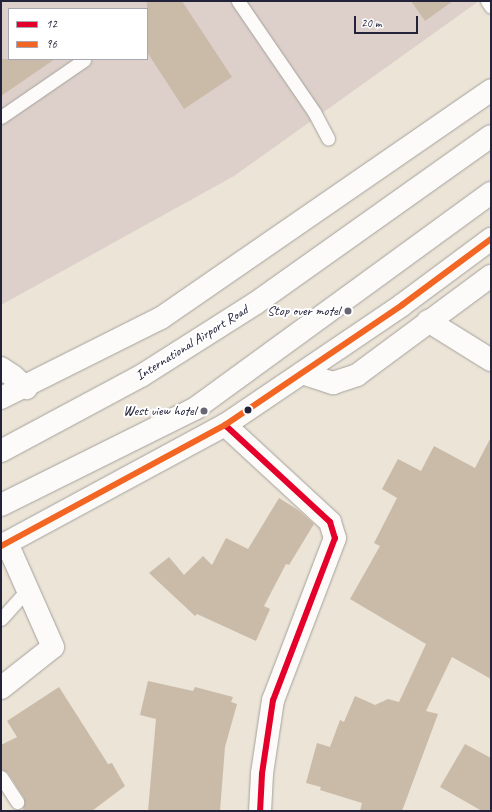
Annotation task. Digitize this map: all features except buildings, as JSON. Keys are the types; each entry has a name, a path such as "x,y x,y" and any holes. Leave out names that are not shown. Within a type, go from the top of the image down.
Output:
{"main road":[{"path":"1,398 26,388 161,318 491,90"},
{"name":"International Airport Road","path":"1,451 140,376 256,303 491,136"},
{"path":"1,505 196,408 491,193"},
{"path":"1,688 53,647 28,589 4,544 225,425 402,305 491,239"},
{"path":"302,373 333,383 357,376 428,321 491,276"},
{"path":"428,321 491,360"},
{"path":"1,368 13,376 26,388"},
{"path":"225,425 330,522 335,538 273,700 262,774 260,811"}],"lane":[{"path":"238,1 314,112 328,138"},
{"path":"487,1 491,7"},
{"path":"1,117 84,60"},
{"path":"1,619 28,589"},
{"path":"1,778 17,802"}],"shaded area":[{"path":"1,1 479,1 234,176 1,305"}],"transit line":[{"name":"96","path":"1,546 225,425 402,305 491,239"},
{"name":"12","path":"225,425 330,522 335,538 273,700 262,774 260,811"}],"place":[{"name":"Stop over motel","path":"348,311"},
{"name":"West view hotel","path":"204,411"}]}
